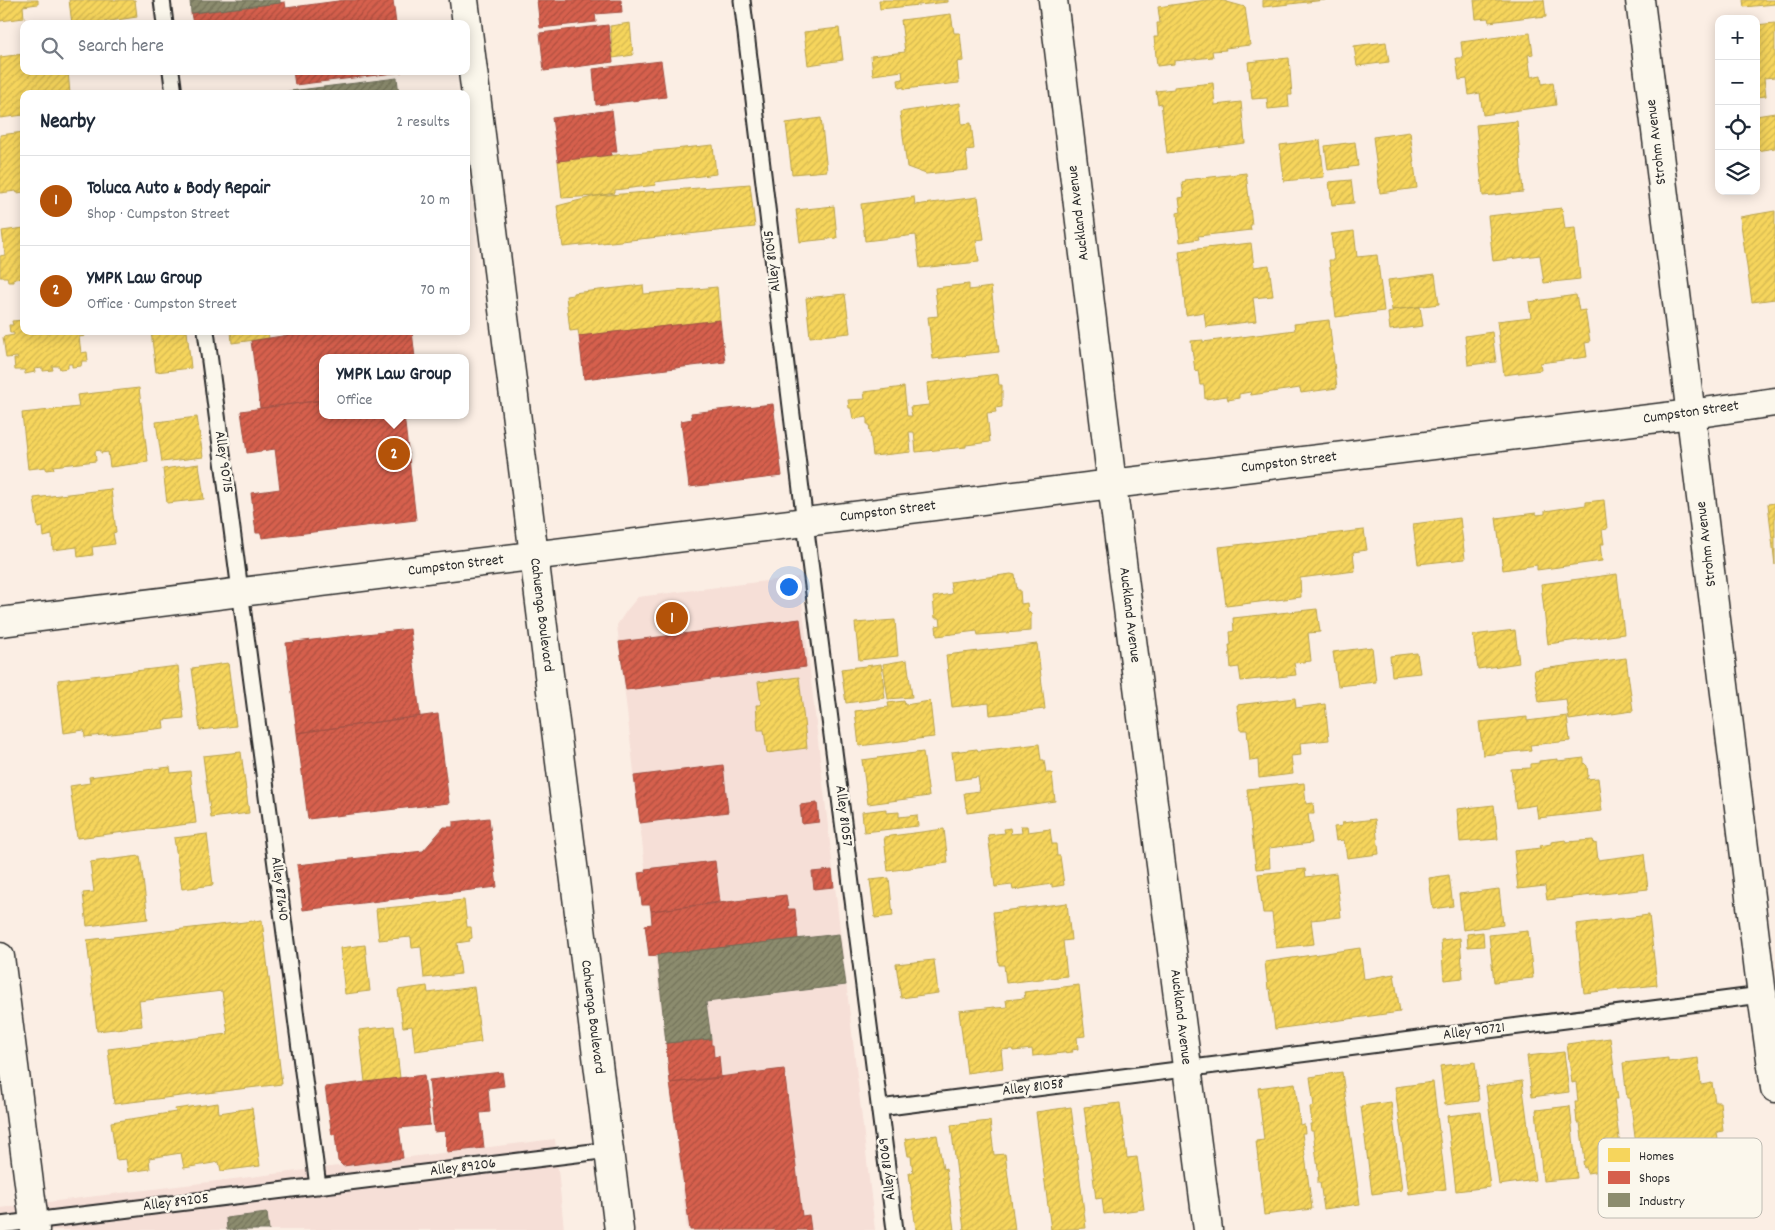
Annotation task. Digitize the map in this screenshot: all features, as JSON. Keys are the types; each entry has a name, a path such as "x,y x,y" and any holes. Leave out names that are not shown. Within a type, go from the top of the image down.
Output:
{"street":[{"name":"Cahuenga Boulevard","path":"464,0 467,20"},
{"name":"Auckland Avenue","path":"1053,0 1112,484 1208,1230"},
{"name":"Strohm Avenue","path":"1640,0 1691,414 1768,994 1775,1088"},
{"name":"Cahuenga Boulevard","path":"470,48 619,1230"},
{"name":"Cumpston Street","path":"0,622 1691,414 1775,402"},
{"path":"0,957 35,1226"}],"lane":[{"path":"162,0 164,20"},
{"name":"Alley 81045","path":"742,0 805,523"},
{"path":"172,75 173,90"},
{"name":"Alley 90715","path":"207,335 241,592"},
{"name":"Alley 81057","path":"805,523 880,1108"},
{"name":"Alley 87640","path":"241,592 318,1186"},
{"name":"Alley 90721","path":"1186,1068 1768,994"},
{"name":"Alley 81058","path":"880,1108 1186,1068"},
{"name":"Alley 81069","path":"880,1108 895,1230"},
{"name":"Alley 89206","path":"318,1186 609,1150"},
{"name":"Alley 89205","path":"0,1225 35,1226 318,1186"}],"shaded area":[{"path":"799,577 875,1230 687,1230 617,625 638,597"},
{"path":"555,1139 564,1230 0,1230 0,1208"}],"building: Homes":[{"path":"0,0 38,0 38,4 23,6 24,18 0,21"},
{"path":"69,0 135,0 137,17 117,20 72,20"},
{"path":"879,0 948,0 948,2 880,9"},
{"path":"1206,0 1220,0 1245,7 1250,45 1212,51 1213,57 1174,61 1174,64 1157,66 1154,37 1158,37 1157,23 1160,23 1158,7"},
{"path":"1263,0 1325,0 1263,7"},
{"path":"1474,0 1544,0 1546,17 1537,18 1537,16 1489,22 1488,18 1476,19"},
{"path":"1743,0 1775,0 1775,4 1744,7"},
{"path":"951,14 954,33 960,33 963,61 957,62 959,83 904,89 904,87 899,88 898,80 903,79 902,71 873,75 871,56 905,52 901,20"},
{"path":"630,23 633,55 613,58 610,26"},
{"path":"1775,23 1775,77 1764,78 1766,96 1760,97 1760,60 1760,25"},
{"path":"839,28 843,60 808,65 804,32"},
{"path":"1530,33 1533,54 1528,55 1531,77 1541,75 1542,84 1553,82 1556,105 1483,115 1480,93 1469,95 1467,79 1459,80 1456,58 1463,58 1461,42"},
{"path":"1386,42 1389,62 1357,66 1354,46"},
{"path":"20,54 20,75 68,75 70,90 20,90 20,116 0,118 0,57"},
{"path":"1289,58 1292,95 1288,95 1289,107 1268,109 1267,98 1252,99 1248,62"},
{"path":"1213,83 1215,105 1241,102 1245,143 1167,153 1161,103 1158,104 1156,91"},
{"path":"960,103 962,124 971,123 974,149 966,150 968,170 926,174 907,167 900,112"},
{"path":"1775,113 1775,148 1760,150 1760,115"},
{"path":"821,118 827,171 792,174 786,123"},
{"path":"1517,121 1523,192 1483,196 1476,125"},
{"path":"20,132 20,193 16,191 0,193 0,135"},
{"path":"1410,132 1417,188 1380,193 1373,137"},
{"path":"1320,140 1324,177 1284,181 1280,145"},
{"path":"1355,142 1358,166 1328,170 1325,146"},
{"path":"713,145 716,174 655,182 656,185 615,190 615,193 596,196 562,198 558,161"},
{"path":"1246,173 1251,230 1198,236 1199,239 1180,242 1177,213 1181,212 1179,198 1184,197 1182,183 1186,182 1185,180"},
{"path":"1351,180 1354,203 1332,205 1329,182"},
{"path":"750,184 755,227 563,247 557,206 596,196"},
{"path":"914,197 915,205 978,197 984,239 976,240 979,262 920,268 916,235 865,241 861,204"},
{"path":"834,206 837,238 800,242 796,210"},
{"path":"1562,208 1565,229 1575,228 1580,279 1544,283 1540,255 1493,261 1488,216"},
{"path":"1775,211 1775,299 1752,302 1740,217"},
{"path":"20,229 20,278 13,279 13,282 8,282 7,277 0,277 0,256 5,255 2,231"},
{"path":"1354,231 1357,257 1377,255 1384,311 1336,317 1329,260 1334,260 1331,234"},
{"path":"1251,243 1254,267 1269,265 1273,296 1253,298 1256,321 1206,327 1204,312 1186,315 1179,251"},
{"path":"1435,274 1439,304 1392,310 1388,280"},
{"path":"969,284 969,290 991,287 999,352 933,359 928,317 938,316 935,288"},
{"path":"643,285 644,294 717,287 720,320 579,336 578,330 570,331 566,296 573,295 573,293"},
{"path":"845,294 850,333 810,337 806,298"},
{"path":"1576,295 1579,311 1585,310 1590,342 1585,343 1587,357 1540,363 1541,370 1504,375 1497,321 1531,317 1529,302"},
{"path":"1420,307 1423,326 1390,330 1388,313 1392,312 1392,310"},
{"path":"20,320 20,335 85,335 79,337 81,353 87,352 88,361 82,361 81,366 72,367 72,364 68,364 68,368 60,369 59,366 52,366 53,370 43,371 43,368 34,369 35,372 25,374 25,370 15,370 14,359 18,359 17,357 6,358 3,337 14,335 14,333 10,333 9,325 13,325 12,321"},
{"path":"1329,320 1337,388 1301,393 1300,388 1251,395 1250,392 1239,394 1239,398 1228,400 1227,396 1205,399 1204,385 1200,385 1198,370 1195,371 1191,341 1203,340 1203,342 1295,330 1294,324"},
{"path":"1492,332 1496,362 1468,365 1465,336"},
{"path":"151,335 187,335 191,368 156,372"},
{"path":"231,335 269,335 269,338 232,343"},
{"path":"998,374 999,385 1002,385 1002,407 995,408 996,412 987,413 990,442 966,445 966,447 916,452 914,432 909,432 911,452 873,456 867,417 853,419 851,408 849,408 848,400 865,399 864,392 904,387 907,416 912,416 910,407 929,405 927,383"},
{"path":"139,388 148,462 110,467 108,452 101,453 101,450 95,451 96,461 53,466 54,469 46,470 46,467 28,469 22,413 79,407 77,395"},
{"path":"197,417 203,457 162,462 156,422"},
{"path":"199,464 204,499 167,503 163,469"},
{"path":"111,489 116,532 113,533 115,544 92,547 93,555 78,557 77,547 53,550 52,535 44,537 43,527 38,528 34,498"},
{"path":"1604,500 1607,529 1602,530 1604,544 1600,544 1602,561 1537,570 1537,565 1503,570 1496,518 1536,513 1537,515 1545,514 1545,511 1586,505 1586,502"},
{"path":"1775,503 1775,565 1768,504"},
{"path":"1460,518 1465,559 1418,564 1413,524"},
{"path":"1364,530 1367,550 1353,552 1355,571 1300,578 1301,597 1226,606 1219,547"},
{"path":"1617,574 1624,634 1548,644 1541,584"},
{"path":"1015,575 1017,590 1020,590 1021,604 1027,603 1028,612 1031,613 1031,631 978,635 977,631 937,636 936,626 941,625 940,618 935,618 933,597 952,594 950,582"},
{"path":"1317,609 1320,632 1308,633 1311,661 1294,663 1296,675 1241,681 1239,667 1231,668 1229,645 1231,645 1230,632 1234,631 1233,618"},
{"path":"895,620 898,656 859,660 855,623"},
{"path":"1515,630 1519,663 1478,669 1473,635"},
{"path":"1037,644 1045,709 990,715 989,703 952,707 946,655"},
{"path":"1372,647 1376,682 1338,686 1333,652"},
{"path":"1417,653 1420,673 1392,676 1390,656"},
{"path":"1626,658 1633,711 1569,720 1566,699 1539,702 1534,670"},
{"path":"907,660 912,697 888,699 883,664"},
{"path":"228,663 236,726 200,730 192,668"},
{"path":"881,664 885,698 846,703 841,669"},
{"path":"178,666 184,718 163,720 164,728 85,737 84,730 64,733 58,680"},
{"path":"799,677 807,748 767,753 764,730 758,730 756,705 761,705 758,682"},
{"path":"1295,698 1296,708 1325,704 1329,740 1300,743 1301,755 1291,756 1293,774 1259,778 1258,760 1250,761 1247,730 1240,730 1237,705"},
{"path":"904,701 905,705 930,701 934,737 859,746 855,711 889,707 888,703"},
{"path":"1567,716 1570,741 1530,745 1531,750 1483,755 1479,722 1527,717 1527,721"},
{"path":"1039,744 1041,760 1044,760 1046,773 1052,773 1055,801 967,813 964,793 980,791 978,777 955,780 952,752"},
{"path":"241,752 249,813 211,818 203,756"},
{"path":"923,752 929,796 868,804 862,760"},
{"path":"1584,758 1588,776 1586,779 1598,778 1602,811 1538,818 1536,805 1516,808 1511,769 1531,768 1531,764 1539,763 1539,761"},
{"path":"170,767 171,773 190,771 196,823 77,838 70,786 90,783 89,777"},
{"path":"1304,783 1306,804 1313,803 1314,814 1308,814 1312,843 1269,848 1270,868 1256,869 1247,789"},
{"path":"1494,805 1498,839 1460,842 1457,809"},
{"path":"886,809 886,813 899,812 899,817 917,815 918,826 864,832 862,812"},
{"path":"1375,819 1379,854 1347,858 1344,840 1336,841 1334,827 1342,826 1342,823"},
{"path":"1021,826 1027,826 1028,832 1050,829 1052,844 1056,844 1057,856 1060,856 1064,885 1052,887 1052,884 1013,890 1012,885 995,887 988,835 1005,833 1004,829 1010,828 1011,834 1022,833"},
{"path":"944,829 948,863 888,871 884,837"},
{"path":"207,834 213,885 182,889 174,838"},
{"path":"1566,840 1566,842 1593,840 1594,844 1596,843 1598,860 1644,854 1648,889 1547,900 1545,886 1518,889 1514,851 1541,848 1540,846 1551,844 1551,842"},
{"path":"140,856 148,919 87,926 83,893 94,892 90,862"},
{"path":"1305,869 1306,877 1336,873 1341,917 1311,920 1314,944 1276,948 1272,913 1263,913 1258,874"},
{"path":"1449,875 1453,906 1433,909 1429,878"},
{"path":"889,878 893,916 875,918 870,880"},
{"path":"1499,889 1503,925 1463,930 1459,894"},
{"path":"464,900 467,927 471,927 472,938 469,939 470,941 457,943 461,974 424,978 421,947 412,948 411,937 379,940 376,909"},
{"path":"1067,903 1071,940 1063,941 1067,976 1006,983 1004,965 999,965 993,912"},
{"path":"1649,915 1657,985 1584,993 1576,924"},
{"path":"262,920 282,1084 114,1104 108,1049 228,1034 222,991 139,1001 142,1026 97,1031 87,940"},
{"path":"1528,931 1533,978 1494,982 1489,935"},
{"path":"1483,932 1484,946 1468,947 1467,934"},
{"path":"1460,938 1463,978 1444,980 1441,940"},
{"path":"365,945 370,991 345,994 340,948"},
{"path":"1360,948 1364,979 1394,974 1400,1012 1275,1029 1265,962"},
{"path":"934,960 938,993 901,998 896,964"},
{"path":"1079,985 1085,1036 1077,1037 1078,1049 1072,1050 1073,1052 1033,1056 1032,1049 1001,1050 1003,1068 967,1073 959,1011 1007,1007 1006,1000 1025,998 1024,992"},
{"path":"427,986 428,993 474,987 481,1042 415,1051 412,1026 403,1027 398,990"},
{"path":"394,1026 400,1078 365,1082 359,1030"},
{"path":"1610,1038 1618,1099 1614,1099 1619,1138 1598,1138 1598,1171 1587,1173 1586,1167 1584,1168 1583,1161 1585,1161 1580,1123 1577,1123 1575,1102 1578,1102 1576,1082 1572,1083 1567,1044"},
{"path":"1564,1052 1569,1092 1532,1097 1527,1056"},
{"path":"1668,1058 1668,1062 1698,1058 1701,1085 1712,1083 1715,1102 1720,1102 1723,1131 1717,1132 1718,1138 1635,1138 1630,1098 1627,1098 1623,1063"},
{"path":"1475,1062 1479,1101 1445,1105 1440,1066"},
{"path":"1342,1072 1360,1204 1324,1209 1320,1183 1318,1183 1319,1177 1313,1131 1311,1131 1310,1124 1312,1124 1310,1107 1314,1106 1310,1077"},
{"path":"1522,1081 1535,1180 1499,1185 1486,1086"},
{"path":"1433,1082 1446,1189 1409,1194 1395,1087"},
{"path":"1295,1083 1300,1125 1304,1124 1305,1133 1302,1133 1312,1209 1264,1215 1256,1141 1264,1140 1258,1088"},
{"path":"1391,1102 1402,1190 1372,1194 1361,1106"},
{"path":"218,1103 219,1113 252,1108 260,1166 221,1171 219,1162 184,1168 181,1153 149,1158 150,1169 128,1172 126,1159 116,1160 111,1122 176,1112 175,1109"},
{"path":"1120,1103 1127,1158 1137,1157 1144,1209 1104,1214 1102,1198 1096,1199 1084,1107"},
{"path":"1570,1106 1577,1178 1543,1181 1536,1110"},
{"path":"1071,1107 1086,1228 1051,1230 1036,1112"},
{"path":"1481,1112 1490,1187 1456,1191 1447,1116"},
{"path":"990,1121 994,1155 1005,1154 1015,1230 964,1230 951,1125"},
{"path":"937,1135 943,1169 946,1168 954,1230 916,1230 909,1173 913,1173 911,1156 908,1156 905,1139"}],"building: Shops":[{"path":"345,0 393,0 396,20 192,20 191,13 285,2 286,8"},
{"path":"537,0 621,0 622,12 595,14 596,22 540,28"},
{"path":"608,25 613,62 544,71 540,33"},
{"path":"661,61 666,97 596,105 593,69"},
{"path":"294,75 377,75 295,85"},
{"path":"612,110 617,152 611,152 611,155 558,161 552,118"},
{"path":"720,320 725,362 584,379 579,336"},
{"path":"288,335 412,335 415,354 319,354 319,401 260,408 251,341"},
{"path":"319,401 319,419 404,419 416,520 262,538 261,533 256,533 251,493 280,489 275,449 247,453 241,411"},
{"path":"773,404 782,476 689,487 681,421 692,419 691,413"},
{"path":"800,619 806,667 626,690 619,642"},
{"path":"410,629 420,716 297,733 286,643"},
{"path":"438,714 449,803 308,819 297,733"},
{"path":"723,765 728,812 640,823 634,776"},
{"path":"817,803 819,822 802,824 800,805"},
{"path":"489,818 497,887 303,910 297,865 423,851 444,827 453,827 453,822"},
{"path":"715,861 720,902 651,911 650,905 642,905 638,873 646,872 645,869"},
{"path":"832,870 834,887 814,889 812,872"},
{"path":"786,895 788,909 795,909 798,939 649,956 645,925 652,924 651,911"},
{"path":"711,1039 714,1057 719,1056 721,1078 670,1083 666,1043"},
{"path":"784,1069 802,1216 809,1215 811,1230 690,1230 670,1083"},
{"path":"502,1072 504,1086 488,1088 490,1112 480,1113 484,1148 447,1152 445,1131 434,1132 429,1080"},
{"path":"424,1075 430,1125 399,1128 403,1158 343,1166 338,1161 335,1134 332,1135 325,1087"}],"building: Industry":[{"path":"190,0 280,0 280,3 191,13"},
{"path":"397,78 398,90 299,90"},
{"path":"839,934 846,985 706,1002 711,1039 666,1043 657,955"},
{"path":"267,1213 269,1230 227,1230 226,1218"}],"place":[{"name":"YMPK Law Group","path":"394,454"},
{"name":"Toluca Auto & Body Repair","path":"672,618"}]}
